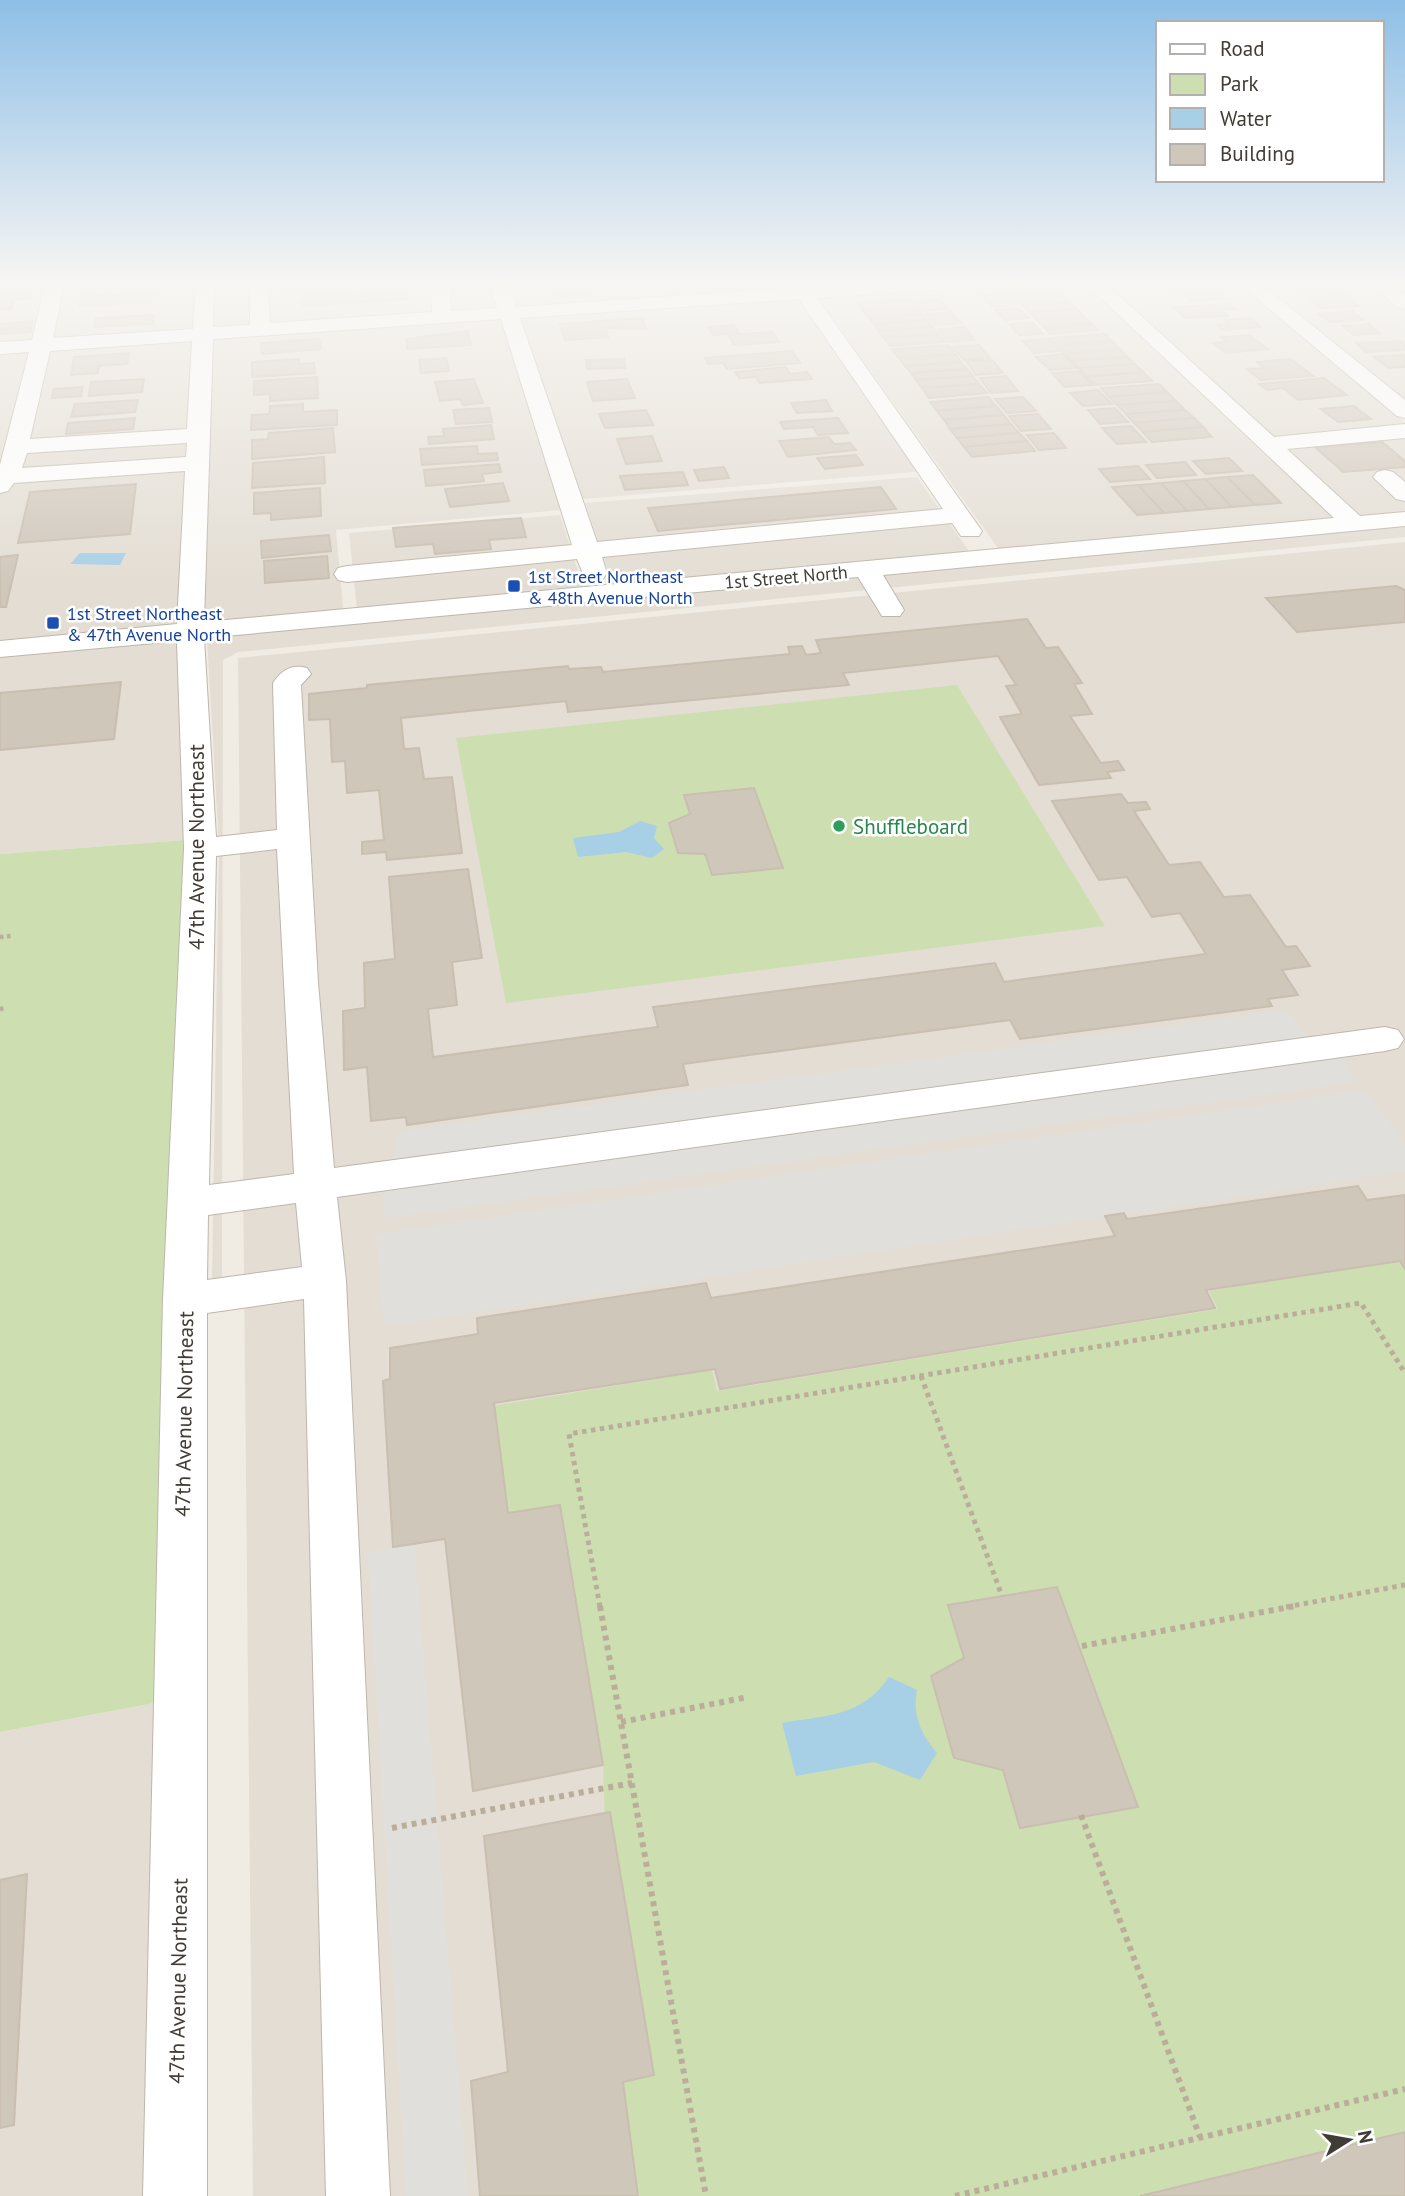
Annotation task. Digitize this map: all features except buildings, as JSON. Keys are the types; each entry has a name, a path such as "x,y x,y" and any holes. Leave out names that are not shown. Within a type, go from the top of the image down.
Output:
{"street":[{"path":"3,481 13,463 31,383"},
{"name":"47th Avenue Northeast","path":"176,2196 185,1300 200,848 190,632 200,383"},
{"path":"531,383 601,595"},
{"path":"867,383 989,558"},
{"path":"1202,383 1355,524"},
{"path":"1371,383 1405,411"},
{"path":"1267,444 1405,431"},
{"path":"16,447 198,435"},
{"path":"3,481 197,463"},
{"path":"1385,477 1405,494"},
{"path":"347,574 959,515"},
{"name":"1st Street North","path":"0,649 1405,519"},
{"path":"867,570 891,610"},
{"path":"297,674 287,683 292,838 314,1185 325,1281 358,2196"},
{"path":"200,848 292,838"},
{"path":"188,1203 1385,1039"},
{"path":"185,1300 259,1287 325,1281"}],"path":[{"path":"0,937 11,936"},
{"path":"0,1009 7,1008"},
{"path":"706,2196 569,1434 1361,1303 1405,1373"},
{"path":"921,1376 1002,1595"},
{"path":"1082,1646 1405,1585"},
{"path":"621,1722 748,1697"},
{"path":"343,1837 632,1783"},
{"path":"1081,1815 1200,2137"},
{"path":"955,2196 1405,2088"}],"shaded area":[{"path":"0,383 867,383 927,471 570,500 572,509 336,530 344,618 190,633 199,839 0,854"},
{"path":"880,383 1190,383 1336,520 1000,551"},
{"path":"1215,383 1358,383 1405,422 1405,426 1274,438"},
{"path":"1384,383 1405,383 1405,400"},
{"path":"1405,436 1405,513 1363,517 1285,447"},
{"path":"917,477 971,554 614,587 585,503"},
{"path":"560,515 584,590 357,610 349,533"},
{"path":"1405,525 1405,537 238,652 223,660 222,1277 212,1279 219,846 207,638"},
{"path":"1405,542 1405,2196 253,2196 238,658"},
{"path":"1287,1010 1303,1033 1340,1058 1356,1082 385,1218 383,1193 399,1131"},
{"path":"1366,1090 1405,1145 1405,1171 384,1326 376,1234"},
{"path":"414,1544 468,2196 406,2196 368,1552"},
{"path":"181,1698 178,2196 0,2196 0,1732"}],"green space":[{"path":"957,685 1105,926 506,1003 456,738"},
{"path":"199,839 181,1698 0,1732 0,854"},
{"path":"1401,1260 1405,1266 1405,2133 1137,2196 632,2196 614,2079 603,1764 559,1505 508,1514 492,1406 712,1370 717,1391 1218,1309 1209,1291"}],"water":[{"path":"80,553 126,553 120,565 70,564"},
{"path":"640,821 657,826 654,838 664,849 652,858 626,852 578,857 573,838 619,832"},
{"path":"889,1677 917,1690 919,1724 937,1753 920,1780 874,1762 796,1776 782,1723 829,1715 855,1707 867,1700"}],"place":[{"name":"1st Street Northeast & 48th Avenue North","path":"514,586"},
{"name":"1st Street Northeast & 47th Avenue North","path":"53,623"},
{"name":"Shuffleboard","path":"839,826"}]}
